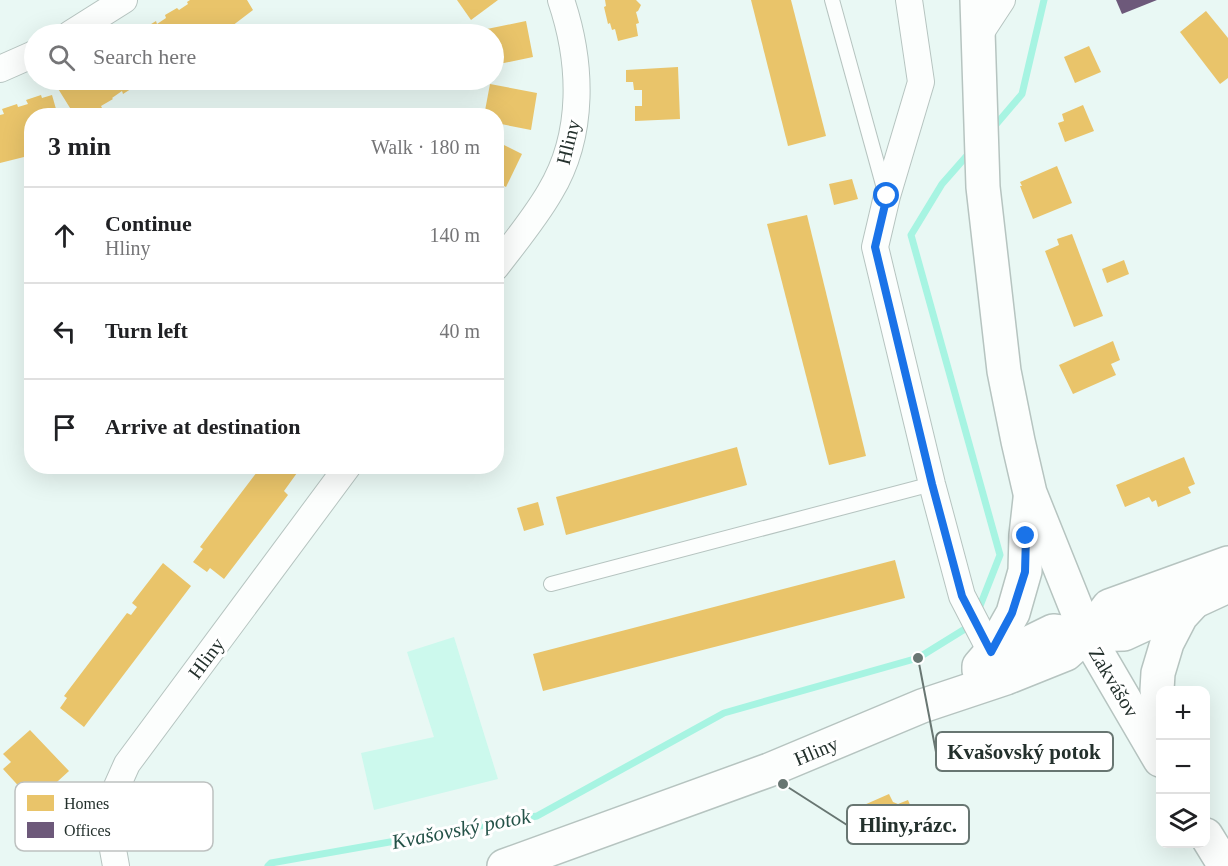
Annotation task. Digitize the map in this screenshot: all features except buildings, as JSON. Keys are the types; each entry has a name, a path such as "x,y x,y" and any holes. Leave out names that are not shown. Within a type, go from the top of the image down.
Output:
{"street":[{"path":"86,24 124,0"},
{"name":"Hliny","path":"504,256 551,192 567,156 572,136 576,108 576,62 561,0"},
{"path":"909,0 921,82 887,196 875,247 932,484 982,663"},
{"path":"977,0 983,187 1004,371 1030,493 1025,572 1012,613 982,663"},
{"path":"979,35 1002,0"},
{"path":"0,69 24,58"},
{"name":"Hliny","path":"119,782 127,764 342,474"},
{"name":"Zakvášov","path":"1030,493 1087,635 1156,752"},
{"name":"Hliny","path":"504,866 769,770 922,706 1006,678 1065,654 1087,635 1109,606 1228,563"},
{"path":"922,706 982,663 1000,657 1053,631 1087,635 1124,634 1228,586"},
{"path":"1157,686 1158,673 1167,643 1180,616 1194,603"},
{"path":"1210,841 1225,866"},
{"name":"Hliny","path":"113,851 116,866"}],"lane":[{"path":"832,0 887,196"},
{"path":"551,584 932,484"}],"green space":[{"path":"454,637 498,779 374,810 361,753 434,737 407,652"}],"waterway":[{"name":"Kvašovský potok","path":"993,128 1022,94 1044,0"},
{"name":"Kvašovský potok","path":"971,151 942,184 911,235 1000,555 978,611"},
{"name":"Kvašovský potok","path":"268,866 271,863 537,816 724,713 918,658 973,624"}],"place":[{"name":"Kvašovský potok","path":"918,658"},
{"name":"Hliny,rázc.","path":"783,784"}],"route":[{"path":"887,196 875,247 932,484 962,596 991,652 1012,613 1025,572 1026,536"}]}
